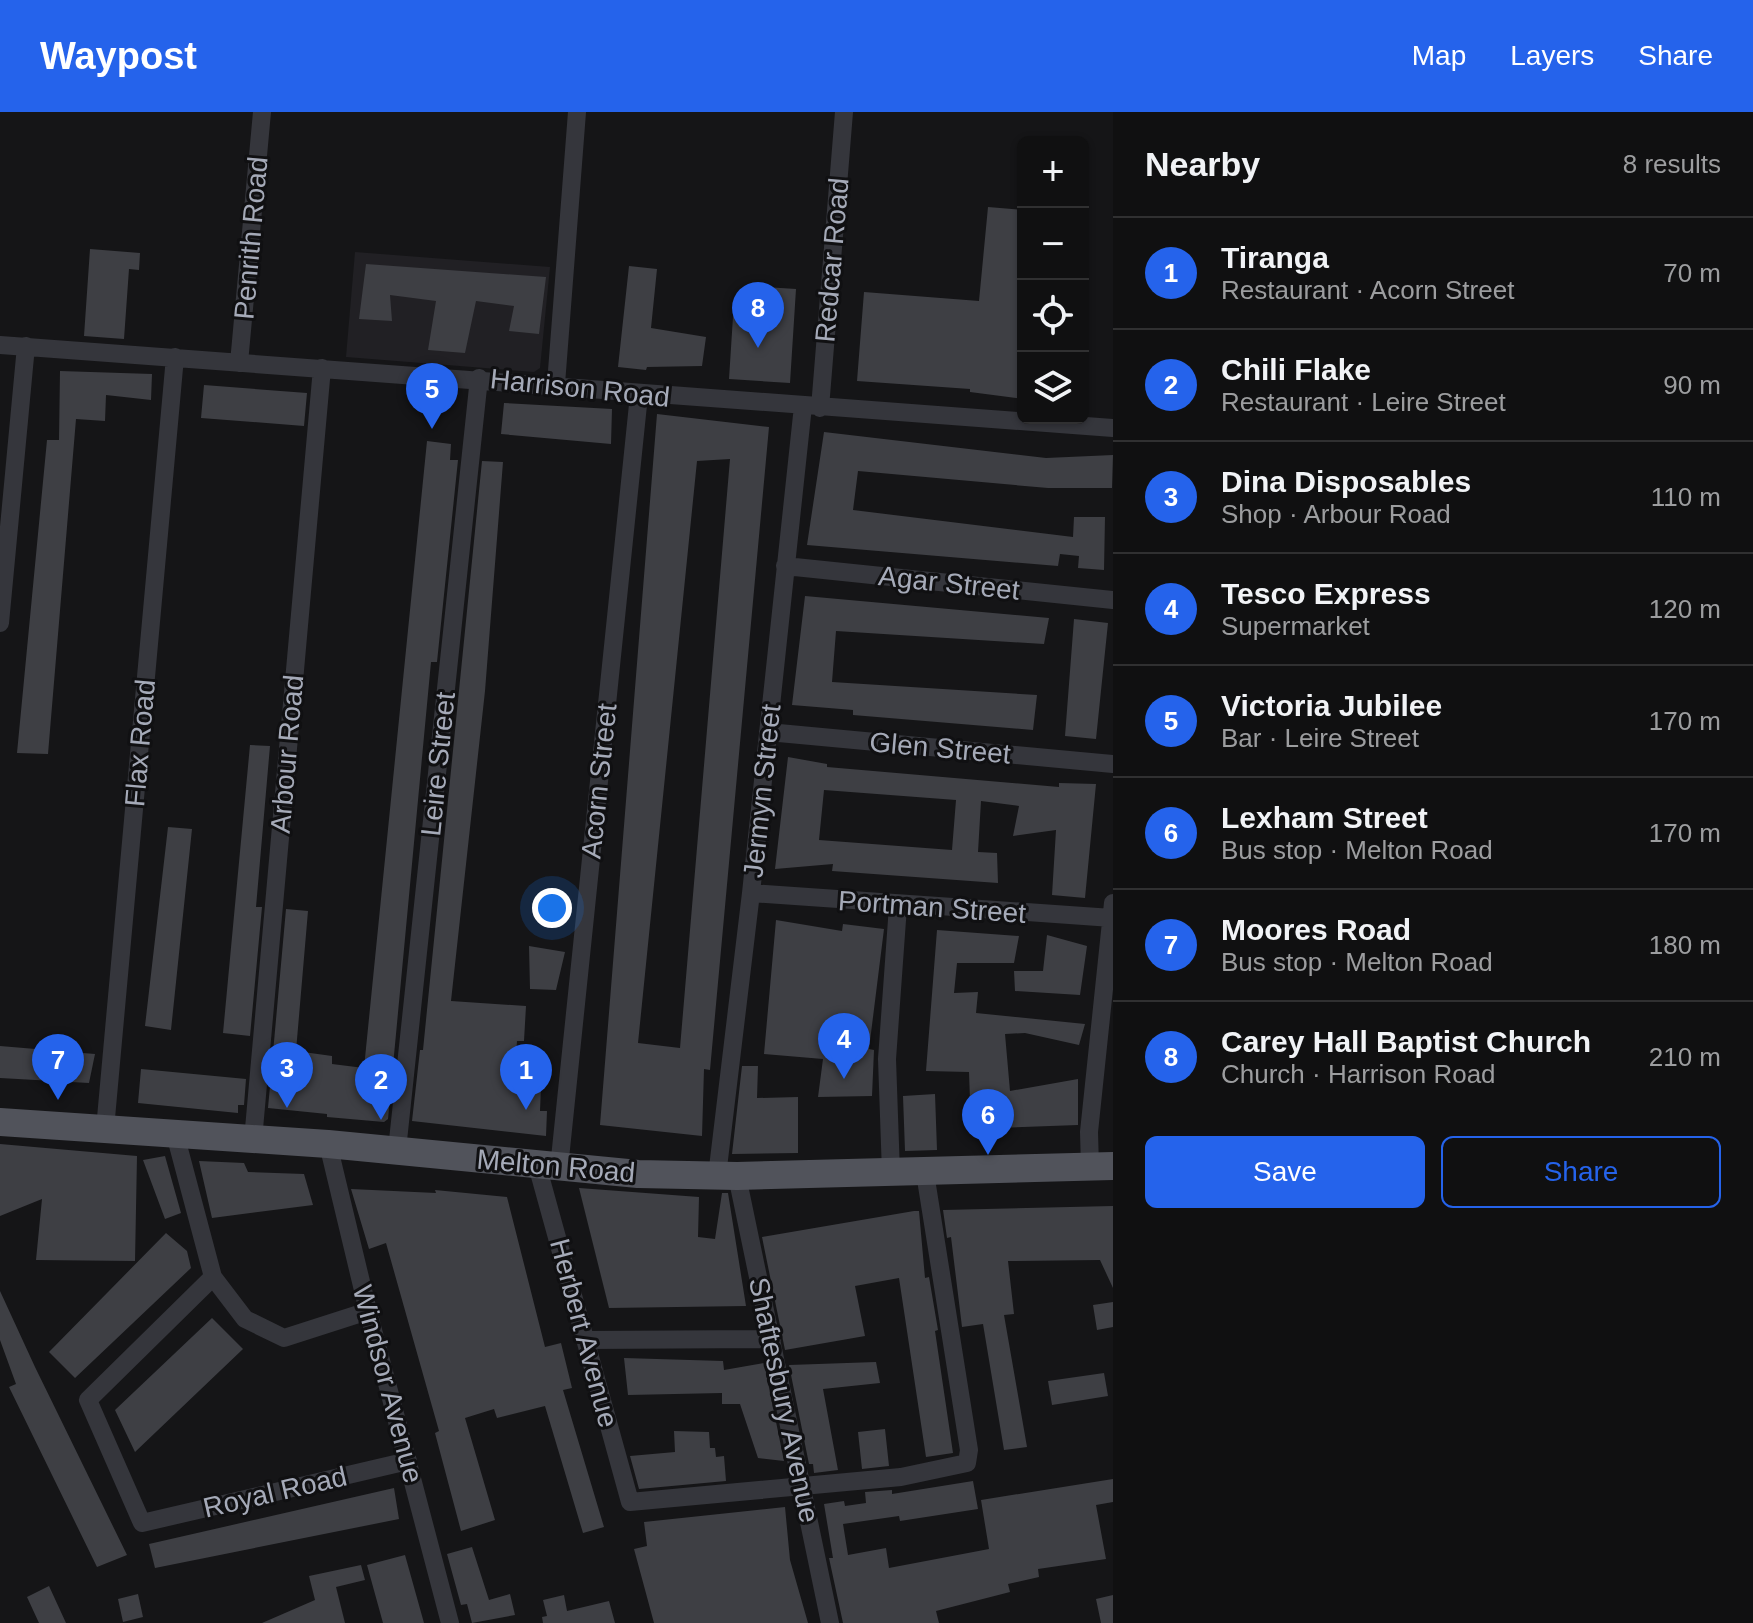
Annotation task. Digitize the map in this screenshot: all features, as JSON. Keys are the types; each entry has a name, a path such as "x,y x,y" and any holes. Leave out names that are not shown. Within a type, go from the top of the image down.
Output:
{"main road":[{"name":"Melton Road","path":"0,1122 328,1144 548,1166 727,1176 1101,1167"}],"street":[{"name":"Penrith Road","path":"239,363 262,112"},
{"path":"556,384 577,112"},
{"name":"Redcar Road","path":"811,407 844,112"},
{"name":"Harrison Road","path":"0,345 479,378 639,395 1113,428"},
{"path":"0,623 26,346"},
{"name":"Flax Road","path":"105,1129 175,357"},
{"name":"Arbour Road","path":"253,1140 322,368"},
{"name":"Leire Street","path":"397,1150 479,378"},
{"name":"Acorn Street","path":"548,1166 639,395"},
{"name":"Jermyn Street","path":"727,1176 751,893 785,566 811,407"},
{"name":"Agar Street","path":"785,566 1113,600"},
{"name":"Glen Street","path":"768,732 1113,764"},
{"name":"Portman Street","path":"751,893 898,906 1112,918"},
{"path":"1101,1167 1089,1132 1113,903"},
{"path":"891,1173 887,1059 898,906"},
{"path":"175,1134 213,1277 245,1319 284,1338 368,1311"},
{"name":"Windsor Avenue","path":"328,1144 368,1311 450,1623"},
{"name":"Herbert Avenue","path":"548,1166 586,1340 630,1502 802,1487"},
{"path":"802,1487 901,1477 967,1463 969,1450 925,1173"},
{"name":"Shaftesbury Avenue","path":"727,1176 772,1339 830,1623"},
{"name":"Royal Road","path":"213,1277 88,1400 142,1523 408,1461"},
{"path":"586,1340 772,1339"}],"shaded area":[{"path":"355,252 550,267 540,368 534,372 346,357"}],"building":[{"path":"988,207 1017,209 1017,398 970,392 970,389 857,381 864,292 979,301"},
{"path":"90,249 140,253 139,270 129,269 124,339 84,336"},
{"path":"366,264 546,277 539,334 509,331 514,306 476,301 465,353 428,350 436,301 390,295 392,321 359,319"},
{"path":"629,266 657,269 651,328 706,337 702,366 647,367 646,370 618,367"},
{"path":"765,287 796,289 790,383 729,379 734,301 764,303"},
{"path":"60,371 152,374 151,400 106,395 105,421 76,419 48,754 17,753 47,440 59,440"},
{"path":"204,385 307,393 304,426 201,418"},
{"path":"504,403 612,409 611,444 501,434"},
{"path":"657,414 769,427 710,1070 704,1069 702,1136 600,1125","holes":["730,459 680,1048 638,1043 697,461"]},
{"path":"824,432 1046,458 1113,455 1112,488 1048,488 858,471 853,510 1073,537 1074,517 1105,517 1104,570 1078,568 1079,556 1060,554 1058,566 807,545"},
{"path":"427,441 451,444 450,460 458,460 437,662 431,662 388,1119 384,1122 327,1117 327,1114 268,1108 286,909 308,911 296,1051 332,1056 332,1064 364,1068"},
{"path":"482,461 503,462 485,691 451,1001 526,1006 524,1041 517,1041 514,1085 541,1087 540,1111 547,1111 546,1136 412,1121 420,1050 423,1050"},
{"path":"805,596 1049,618 1044,644 836,631 832,682 1037,695 1033,730 853,715 853,710 792,705"},
{"path":"1074,619 1108,623 1096,739 1065,736"},
{"path":"250,745 270,746 256,907 262,907 250,1036 223,1033"},
{"path":"788,757 827,764 827,767 1059,787 1059,783 1096,784 1085,898 1052,895 1056,830 1013,836 1019,806 981,801 978,852 997,853 998,883 832,871 833,864 775,869","holes":["824,790 956,800 952,850 819,840"]},
{"path":"168,827 192,829 171,1030 145,1026"},
{"path":"776,920 842,931 843,924 884,929 869,1049 874,1050 872,1096 818,1097 823,1059 764,1054"},
{"path":"937,930 1019,936 1014,963 957,963 954,993 978,992 976,1013 1085,1024 1079,1045 1025,1033 1005,1034 1010,1091 1078,1079 1078,1125 971,1129 969,1072 926,1071"},
{"path":"1047,935 1087,946 1080,995 1015,991 1014,971 1043,971"},
{"path":"529,946 565,952 556,990 530,989"},
{"path":"0,1046 95,1054 89,1083 0,1078"},
{"path":"742,1066 758,1066 757,1098 798,1097 798,1153 732,1154"},
{"path":"141,1069 246,1079 244,1105 238,1105 238,1113 138,1103"},
{"path":"935,1094 937,1150 905,1151 903,1096"},
{"path":"0,1144 137,1156 135,1261 36,1260 42,1199 0,1216"},
{"path":"165,1156 181,1213 165,1219 143,1160"},
{"path":"199,1161 244,1163 248,1172 304,1174 313,1205 212,1218"},
{"path":"579,1188 699,1197 698,1237 715,1239 722,1193 728,1193 746,1306 609,1308"},
{"path":"351,1189 436,1193 435,1190 507,1197 545,1347 561,1343 572,1388 563,1390 604,1527 583,1533 545,1406 497,1418 494,1409 465,1418 495,1520 461,1531 435,1433 439,1431 386,1243 369,1249"},
{"path":"1113,1206 1113,1288 1100,1260 1008,1261 1014,1314 1004,1315 1027,1447 1004,1450 983,1324 962,1327 951,1237 947,1238 943,1210"},
{"path":"919,1211 925,1278 929,1277 938,1330 935,1331 953,1453 926,1457 899,1278 855,1286 865,1336 785,1350 762,1237"},
{"path":"166,1233 187,1251 191,1268 75,1378 49,1352"},
{"path":"0,1291 127,1555 97,1567 9,1387 16,1384 0,1340"},
{"path":"1113,1302 1113,1327 1097,1330 1093,1305"},
{"path":"212,1318 243,1349 135,1452 115,1410"},
{"path":"624,1358 723,1361 724,1370 764,1363 784,1461 758,1458 740,1404 722,1404 722,1393 628,1395"},
{"path":"876,1362 880,1383 823,1389 838,1470 814,1473 813,1464 809,1464 789,1365"},
{"path":"1104,1373 1108,1396 1052,1405 1048,1381"},
{"path":"885,1429 889,1466 862,1469 858,1432"},
{"path":"674,1431 709,1432 710,1448 715,1448 716,1457 724,1456 726,1481 639,1489 630,1456 675,1452"},
{"path":"1113,1479 1113,1502 1096,1505 1106,1559 1038,1569 1039,1577 1008,1584 1010,1592 936,1611 939,1623 843,1623 829,1558 833,1558 824,1504 844,1501 845,1506 866,1503 865,1492 892,1490 892,1494 973,1481 978,1509 900,1521 899,1516 843,1524 848,1555 886,1548 889,1568 989,1549 981,1500"},
{"path":"394,1488 399,1519 155,1568 149,1544"},
{"path":"785,1507 790,1560 808,1623 654,1623 634,1549 647,1546 644,1522"},
{"path":"472,1547 489,1600 510,1594 515,1615 472,1623 467,1604 461,1605 447,1554"},
{"path":"405,1555 424,1623 383,1623 367,1565"},
{"path":"361,1565 365,1580 336,1587 345,1623 262,1623 315,1600 309,1576"},
{"path":"49,1586 66,1623 39,1623 27,1597"},
{"path":"138,1594 143,1617 123,1622 118,1599"},
{"path":"564,1595 567,1611 609,1601 615,1623 543,1623 542,1617 547,1616 543,1600"},
{"path":"1113,1595 1113,1623 1101,1623 1096,1599"}],"place":[{"name":"Carey Hall Baptist Church","path":"758,348"},
{"name":"Victoria Jubilee","path":"432,429"},
{"name":"Tesco Express","path":"844,1079"},
{"name":"Moores Road","path":"58,1100"},
{"name":"Dina Disposables","path":"287,1108"},
{"name":"Tiranga","path":"526,1110"},
{"name":"Chili Flake","path":"381,1120"},
{"name":"Lexham Street","path":"988,1155"}]}
